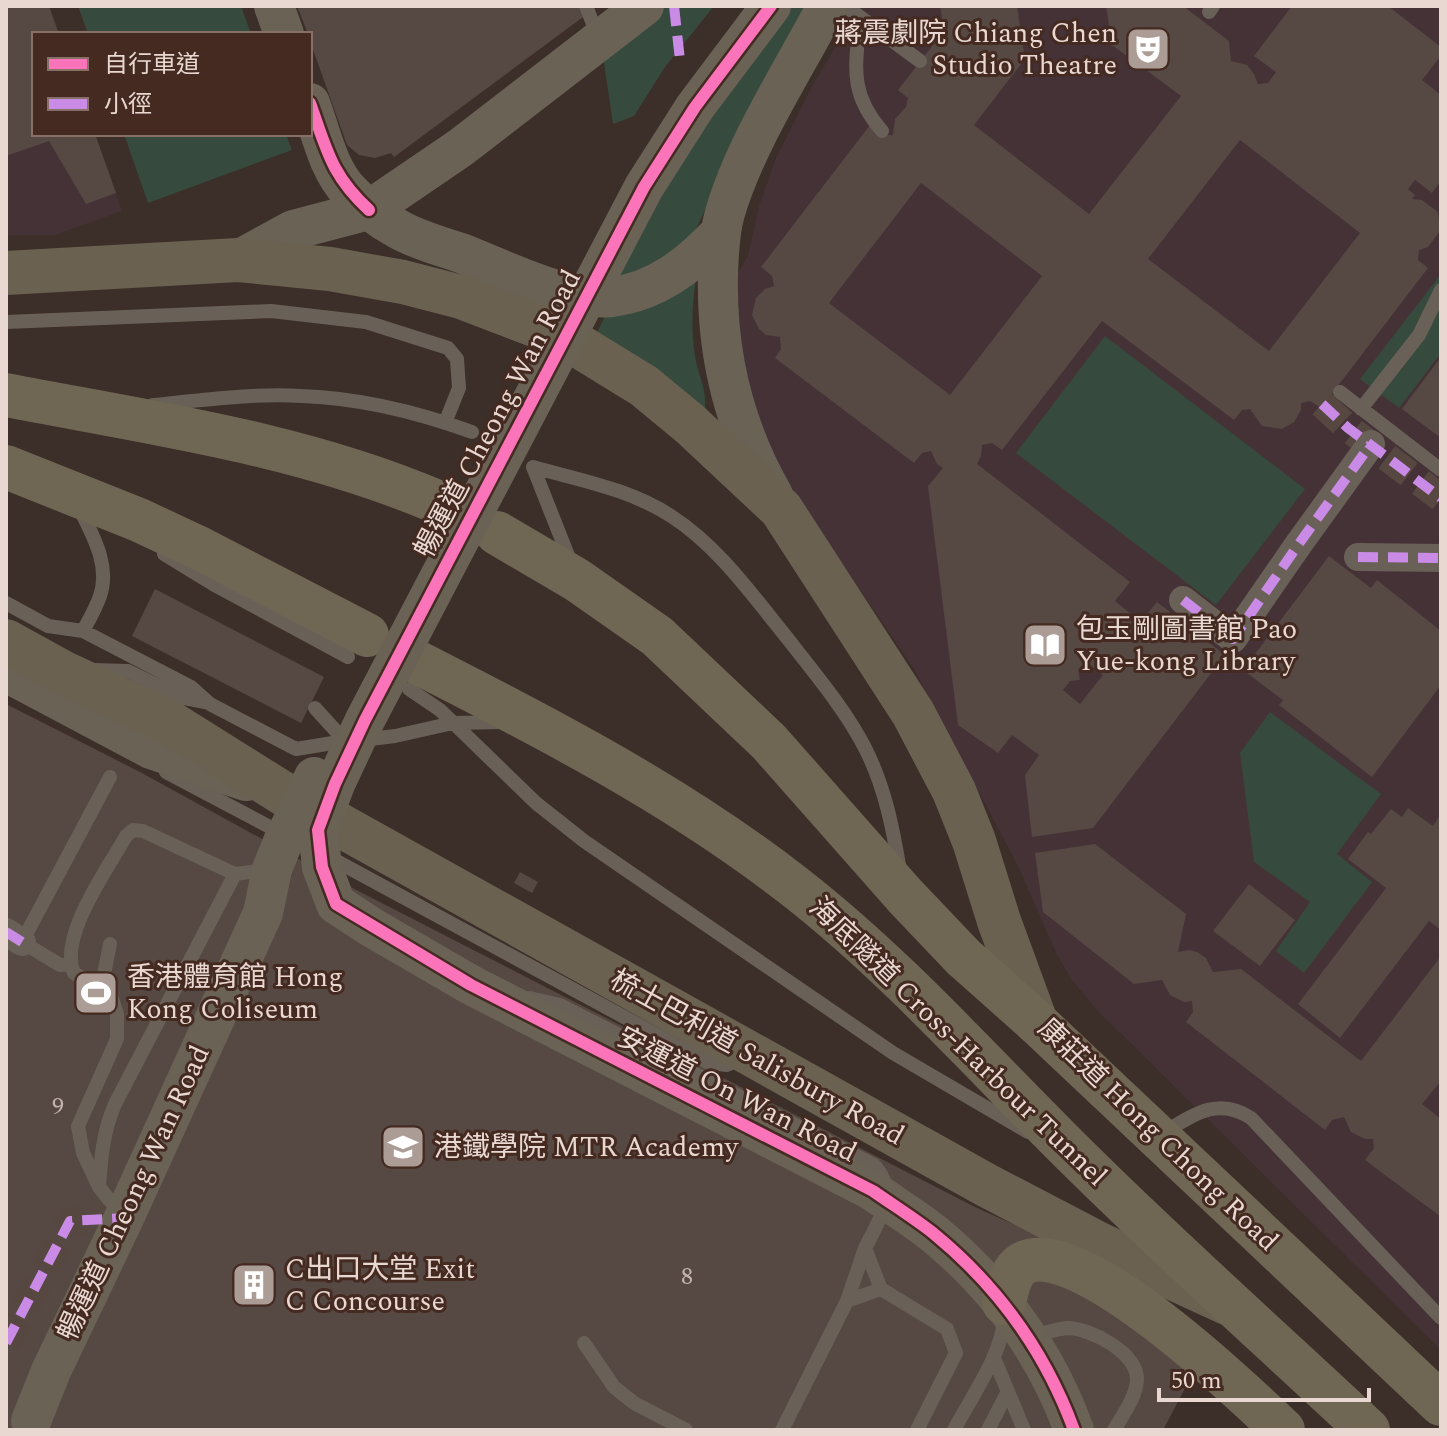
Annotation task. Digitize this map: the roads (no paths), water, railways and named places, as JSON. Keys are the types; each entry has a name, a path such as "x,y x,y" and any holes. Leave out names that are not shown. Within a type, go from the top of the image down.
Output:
{"highway":[{"path":"6,397 202,431 336,464 386,480 435,501"},
{"path":"6,467 71,491 201,549 357,646"},
{"path":"497,533 577,580 657,636 769,742 963,957 1036,1022"},
{"name":"海底隧道 Cross-Harbour Tunnel","path":"410,674 533,721 596,755 689,812 795,887 894,974 1084,1164 1237,1307"},
{"name":"康莊道 Hong Chong Road","path":"1036,1022 1441,1404"},
{"path":"1004,1303 1014,1273 1023,1263 1051,1260 1069,1266 1125,1297 1203,1355 1283,1430"},
{"path":"1237,1307 1368,1430"}],"main road":[{"name":"康莊道 Hong Chong Road","path":"6,273 238,260 330,269 403,282 461,297 561,335 644,386 690,424 781,509 913,713 934,750 974,841 1036,1022"},
{"name":"梳士巴利道 Salisbury Road","path":"6,641 64,673 169,722 284,794 1045,1216 1141,1265 1237,1307"}],"street":[{"path":"274,6 283,32"},
{"path":"238,260 293,230 369,210 460,148 593,22 644,6"},
{"name":"暢運道 Cheong Wan Road","path":"26,1430 263,913 316,773 620,179 678,89 741,6"},
{"name":"暢運道 Cheong Wan Road","path":"286,859 318,830 325,807 387,678 644,187 695,107 771,6"},
{"path":"781,509 751,455 727,380 717,304 720,233 733,191 755,142 844,12"},
{"path":"312,108 333,166 347,189 369,210 413,236 567,292 593,297 633,293 661,282 685,266 720,233"},
{"path":"1183,600 1233,639 1371,444"},
{"path":"1358,557 1441,558"},
{"name":"梳士巴利道 Salisbury Road","path":"6,672 151,749 284,794"},
{"path":"286,859 336,904"},
{"path":"263,913 306,900 336,904"},
{"name":"安運道 On Wan Road","path":"336,904 471,985 873,1191 933,1233 1004,1303 1030,1337 1064,1403 1074,1430"}],"lane":[{"path":"845,6 859,95 868,115 882,131"},
{"path":"844,12 920,61"},
{"path":"1361,409 1419,335 1441,290"},
{"path":"6,322 271,311 366,322 448,348 457,359 459,388 445,423"},
{"path":"1340,392 1404,448 1441,470"},
{"path":"84,411 214,399 299,396 368,403 472,432"},
{"path":"577,580 533,467 643,500 698,536 748,589 828,690 866,750 886,800 905,896"},
{"path":"71,491 131,532"},
{"path":"71,491 99,551 104,570 101,595 83,631"},
{"path":"154,548 213,584 357,646"},
{"path":"6,603 48,626 83,631 191,687 210,704 296,749 395,736 453,723 533,721"},
{"path":"64,673 128,671 183,698 210,704"},
{"path":"410,674 440,710 536,803 584,841 893,1053 1084,1164"},
{"path":"6,688 286,859 709,1063 727,1065 749,1053"},
{"path":"315,708 345,741"},
{"path":"70,964 60,965 14,937 110,777"},
{"path":"111,996 74,973 70,964 74,932 126,836 133,830 286,859"},
{"path":"99,1187 106,1125 115,1104 286,859"},
{"path":"110,944 104,974 117,1014 117,1039 78,1126 83,1153 99,1187 124,1218"},
{"path":"471,985 560,1005 874,1165 884,1175 886,1202 865,1248 847,1301 782,1430"},
{"path":"1156,1137 1200,1111 1228,1107 1241,1111 1441,1318"},
{"path":"865,1248 881,1289 947,1329 956,1353 917,1430"},
{"path":"847,1301 881,1289"},
{"path":"954,1430 1003,1337 1004,1303"},
{"path":"1030,1337 1067,1328 1087,1333 1129,1357 1135,1366 1137,1381 1114,1430"},
{"path":"584,1343 614,1387 634,1403 686,1430"},
{"path":"994,1358 1021,1427"},
{"path":"988,1430 1008,1391"}],"tunnel":[{"path":"1322,404 1348,428 1441,498"},
{"path":"6,1343 70,1221 124,1218"}],"place":[{"name":"蔣震劇院 Chiang Chen Studio Theatre","path":"1148,49"},
{"name":"包玉剛圖書館 Pao Yue-kong Library","path":"1045,645"},
{"name":"香港體育館 Hong Kong Coliseum","path":"96,993"},
{"name":"港鐵學院 MTR Academy","path":"403,1147"},
{"name":"C出口大堂 Exit C Concourse","path":"254,1285"}]}
